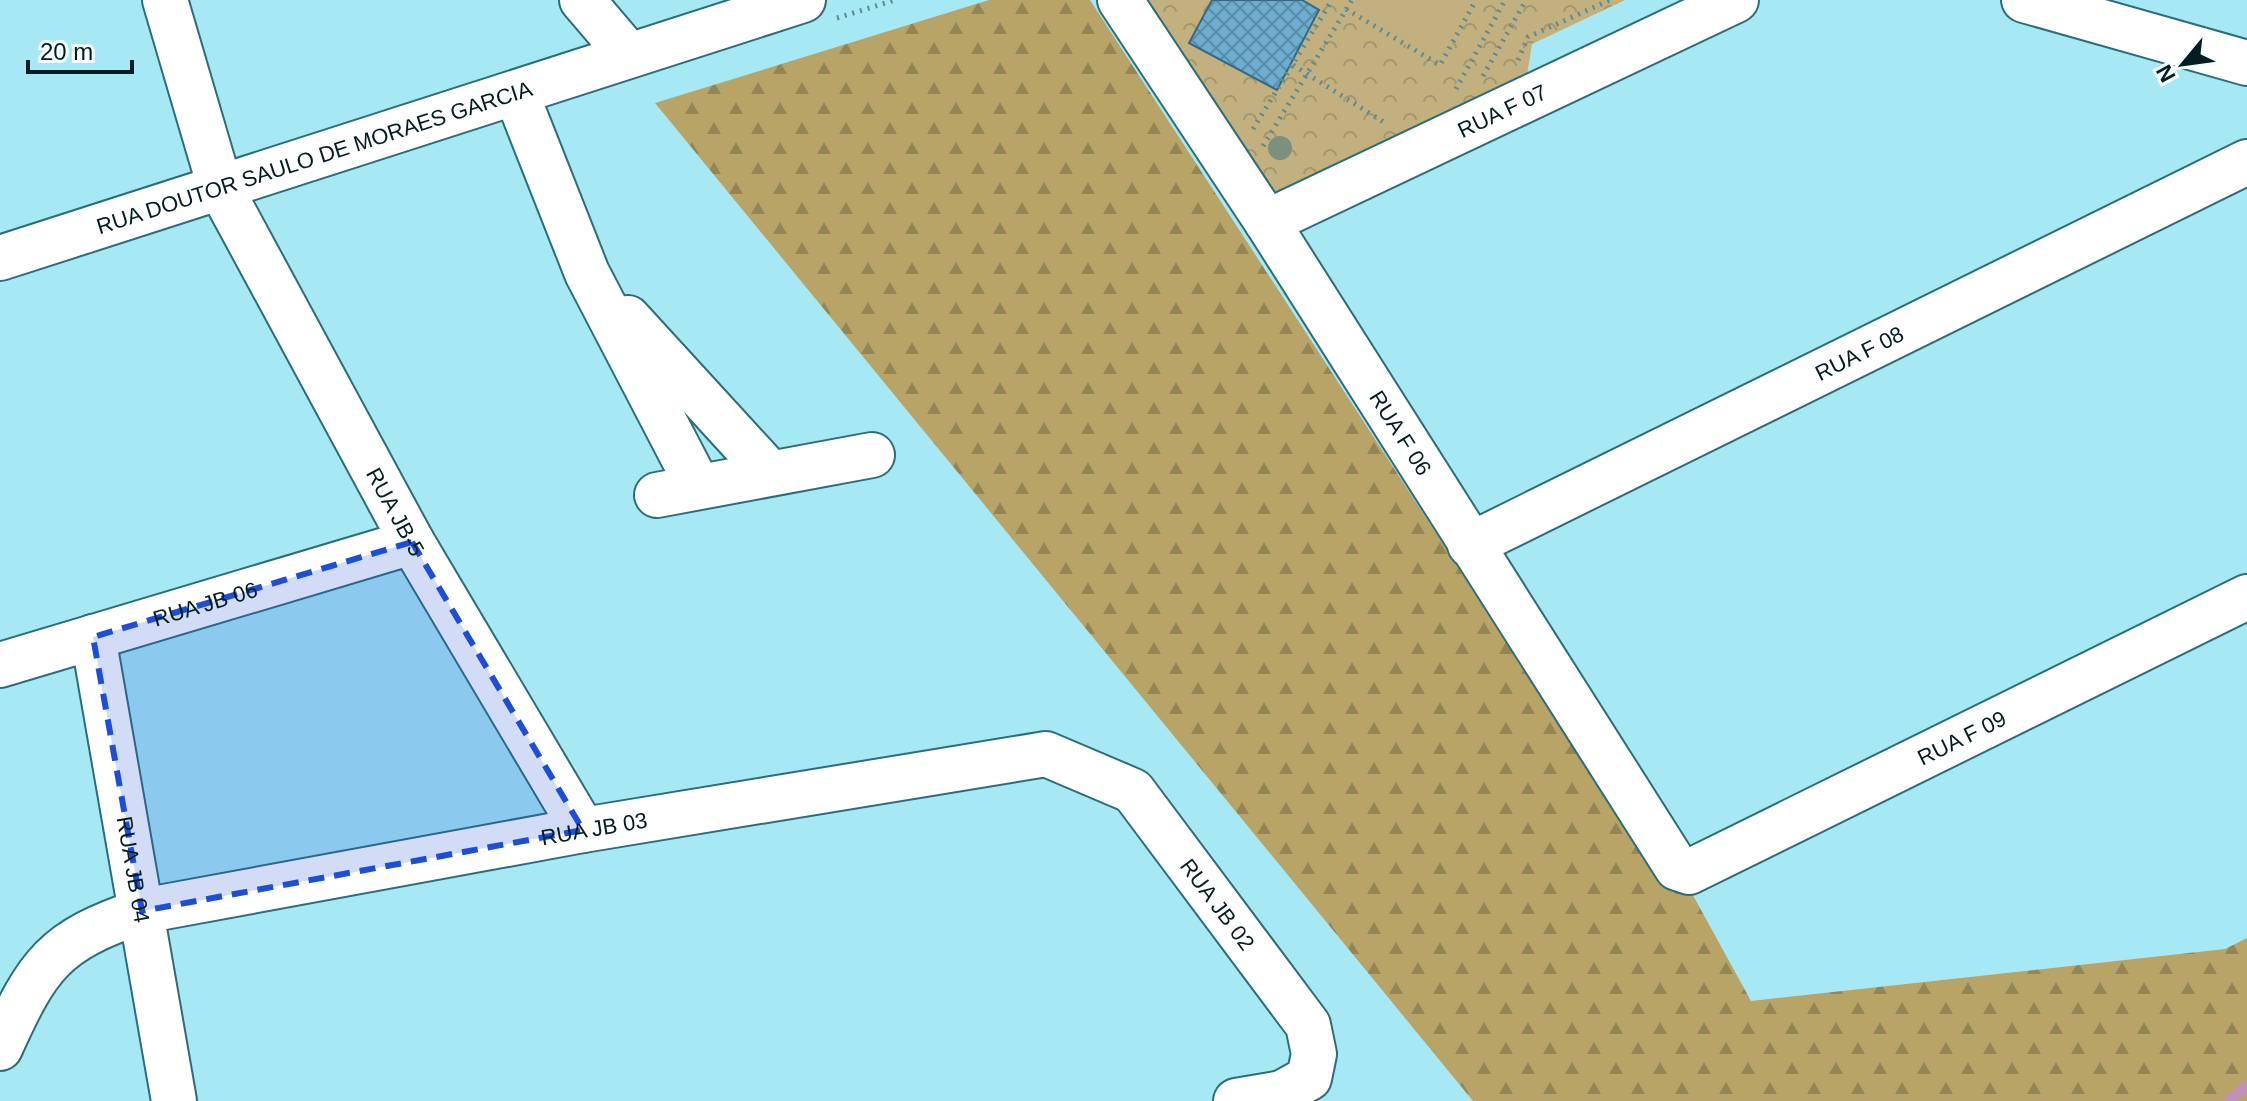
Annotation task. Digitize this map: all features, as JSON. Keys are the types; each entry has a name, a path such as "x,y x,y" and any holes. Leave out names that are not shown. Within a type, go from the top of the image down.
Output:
{"street":[{"name":"RUA JB-5","path":"165,0 220,187 412,542 583,830"},
{"path":"582,0 628,54"},
{"name":"RUA DOUTOR SAULO DE MORAES GARCIA","path":"0,258 803,0"},
{"name":"RUA F 06","path":"1120,0 1267,222 1677,868"},
{"name":"RUA F 07","path":"1267,222 1736,0"},
{"path":"2024,0 2247,63"},
{"path":"516,93 677,491 872,455"},
{"name":"RUA F 08","path":"1470,545 2247,162"},
{"path":"587,273 770,473"},
{"name":"RUA JB 06","path":"0,665 412,542"},
{"name":"RUA F 09","path":"1677,868 1689,872 2247,597"},
{"name":"RUA JB 04","path":"93,637 174,1101"},
{"name":"RUA JB 03","path":"0,1048 24,994 58,949 102,925 142,911 583,830 1046,754"},
{"name":"RUA JB 02","path":"1046,754 1133,791 1308,1025 1314,1054 1309,1078 1282,1093 1236,1101"}],"path":[{"path":"1248,138 1332,0"},
{"path":"1259,153 1352,0"},
{"path":"1346,9 1440,65 1476,0"},
{"path":"1463,95 1450,101 1505,0"},
{"path":"1475,88 1526,0"},
{"path":"1512,72 1528,37 1610,0"},
{"path":"1293,65 1392,127 1377,134"}],"highlighted area":[{"path":"412,542 583,830 142,911 93,637"}],"green space":[{"path":"989,0 1090,0 1667,889 1679,893 1689,888 1751,1001 2225,949 2247,938 2247,1101 1473,1101 655,103"},
{"path":"1121,0 1625,0 1532,44 1523,101 1267,222"},
{"path":"1352,0 1476,0 1440,65 1346,9"}],"building":[{"path":"1212,0 1302,0 1319,10 1277,90 1189,43"}],"waterway":[{"path":"2228,1101 2247,1085"}]}
